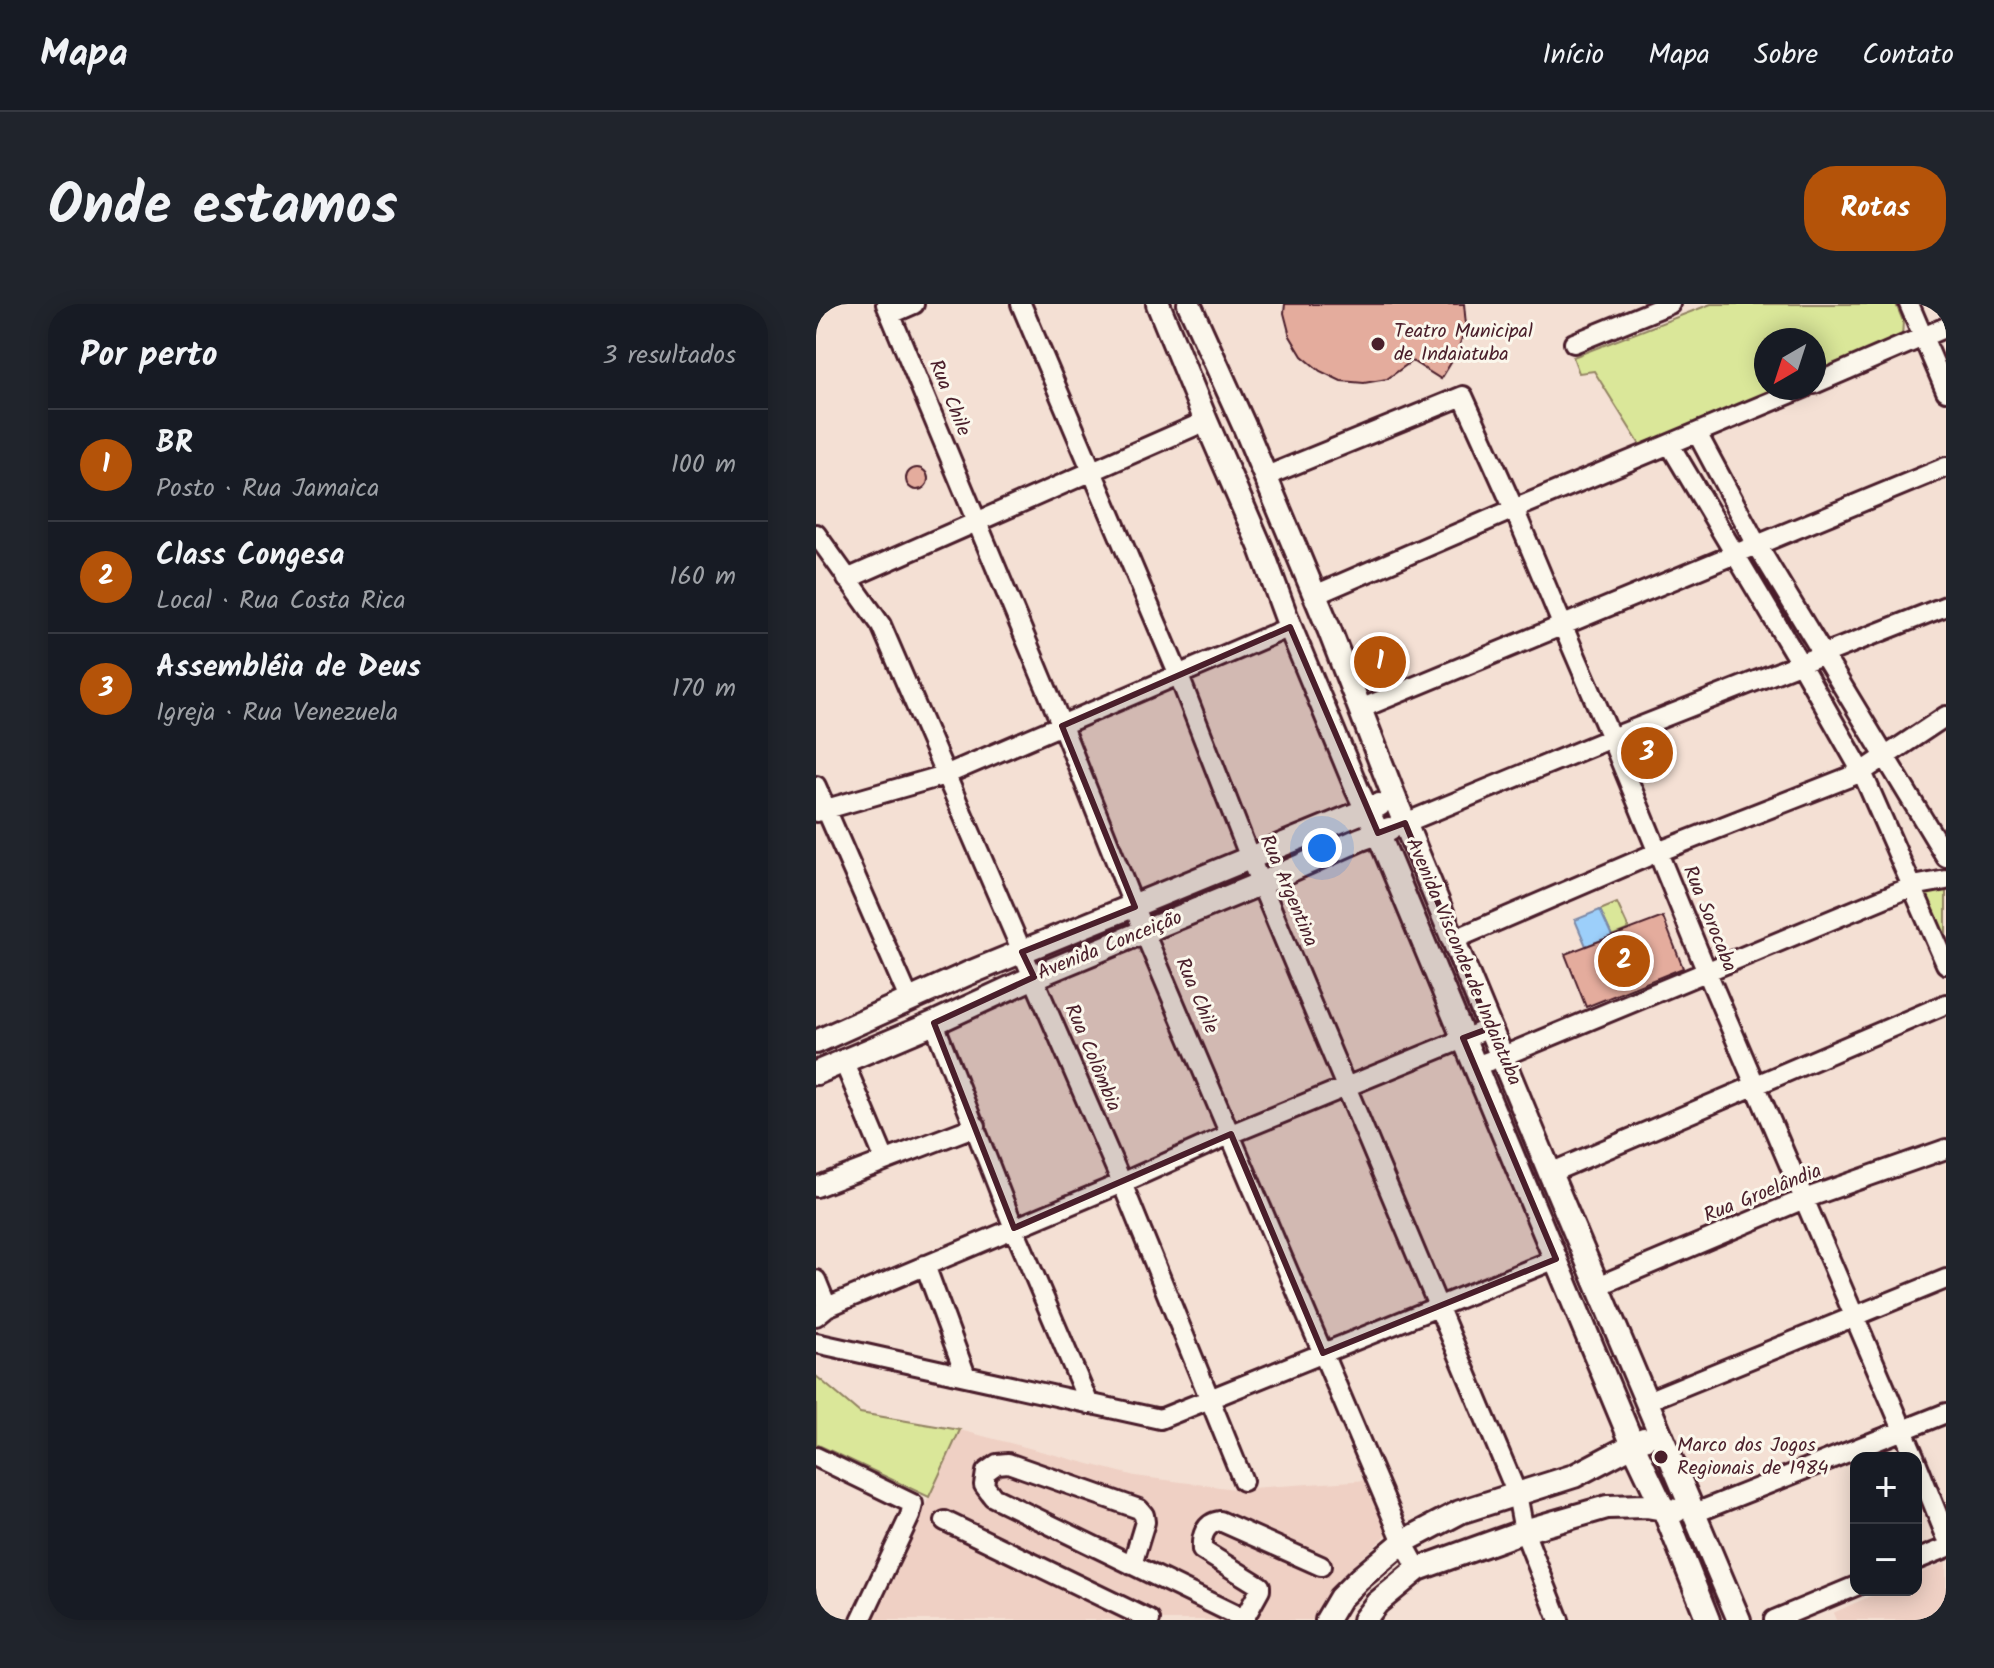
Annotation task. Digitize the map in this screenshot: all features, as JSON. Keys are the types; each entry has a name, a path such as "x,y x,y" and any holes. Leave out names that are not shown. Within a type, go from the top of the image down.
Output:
{"main road":[{"name":"Avenida Visconde de Indaiatuba","path":"1158,304 1261,548 1290,627 1366,810 1708,1620"},
{"name":"Avenida Visconde de Indaiatuba","path":"1189,304 1315,595 1453,940 1739,1620"},
{"path":"1206,421 1215,417 1225,418 1246,430"},
{"path":"1261,548 1294,584 1315,595"},
{"name":"Avenida Conceição","path":"816,1042 909,999 1395,799"},
{"name":"Avenida Conceição","path":"816,1073 1034,977 1405,823"},
{"path":"1327,1620 1340,1598 1403,1542 1460,1512 1574,1476 1660,1432"},
{"path":"1364,1620 1377,1603 1418,1569 1524,1531 1607,1507 1646,1506 1695,1513"}],"street":[{"path":"888,309 914,304"},
{"name":"Rua Argentina","path":"1021,304 1179,676 1250,858 1517,1494 1524,1531 1559,1620"},
{"path":"1574,343 1670,304"},
{"path":"1909,304 1946,391"},
{"name":"Rua Chile","path":"888,309 1062,726 1144,932 1403,1542 1418,1569"},
{"path":"1826,379 1946,327"},
{"name":"Rua Sorocaba","path":"1264,477 1463,396 1514,509 1912,1452"},
{"path":"1315,595 1775,400"},
{"path":"847,579 1206,421"},
{"path":"1697,433 1757,545 1946,857"},
{"path":"1670,445 1862,772 1946,964"},
{"path":"1360,709 1946,467"},
{"name":"Rua Colômbia","path":"816,534 881,625 1122,1183 1243,1481"},
{"path":"1405,823 1946,606"},
{"path":"822,811 945,775 1290,627"},
{"path":"1453,940 1658,852 1862,772 1946,716"},
{"path":"816,786 822,811 909,999"},
{"path":"1475,1066 1913,886 1946,880"},
{"path":"1550,1173 1946,1004"},
{"path":"934,1023 1014,1228 1089,1404"},
{"path":"816,1280 822,1312 1231,1134 1490,1028"},
{"path":"843,1060 885,1160"},
{"path":"816,1187 976,1126"},
{"name":"Rua Groelândia","path":"1598,1286 1804,1199 1946,1149"},
{"path":"816,1343 1160,1419 1556,1259"},
{"path":"925,1265 966,1376"},
{"path":"1647,1401 1946,1279"},
{"path":"1695,1513 1946,1413"},
{"path":"816,1457 913,1504 861,1620"},
{"path":"1132,1565 1145,1522 1139,1509 1008,1463 997,1464 986,1472 984,1485 993,1497 1132,1565 1244,1619 1260,1586 1202,1550 1201,1542 1213,1522 1220,1521 1321,1566"},
{"name":"Rua Sorocaba","path":"1922,1477 1946,1536"},
{"path":"945,1521 1150,1620"},
{"path":"1922,1558 1946,1548"},
{"path":"1774,1620 1850,1588"}],"highlighted area":[{"path":"1290,627 1378,833 1405,823 1490,1028 1463,1038 1556,1259 1323,1353 1231,1134 1014,1228 934,1023 1034,977 1022,952 1135,907 1062,726"}],"shaded area":[{"path":"960,1430 1135,1476 1235,1489 1368,1480 1391,1531 1335,1582 1316,1620 872,1620"},
{"path":"1946,1562 1946,1620 1836,1620 1833,1613 1871,1596 1922,1596 1922,1572"}],"green space":[{"path":"1711,304 1896,304 1903,321 1902,338 1826,371 1826,328 1754,328 1756,400 1642,448 1594,371 1579,373 1573,357"},
{"path":"1946,880 1946,960 1913,886"},
{"path":"1617,903 1629,929 1612,936 1600,910"},
{"path":"816,1376 860,1413 960,1430 929,1497 816,1444"}],"water":[{"path":"1600,910 1612,936 1586,946 1575,920"}],"building":[{"name":"Teatro Municipal de Indaiatuba","path":"1285,304 1464,304 1466,325 1457,353 1441,379 1412,361 1387,379 1364,383 1341,381 1320,371 1302,356 1290,336"},
{"path":"917,468 925,471 928,479 925,487 917,490 909,487 906,479 909,471"},
{"path":"1394,639 1407,667 1367,686 1354,657"},
{"path":"1655,742 1661,756 1639,764 1633,749"},
{"path":"1663,917 1683,968 1586,1007 1565,954"}],"place":[{"name":"Teatro Municipal de Indaiatuba","path":"1378,344"},
{"name":"BR","path":"1380,662"},
{"name":"Assembléia de Deus","path":"1647,753"},
{"name":"Class Congesa","path":"1624,961"},
{"name":"Marco dos Jogos Regionais de 1984","path":"1661,1457"}]}
